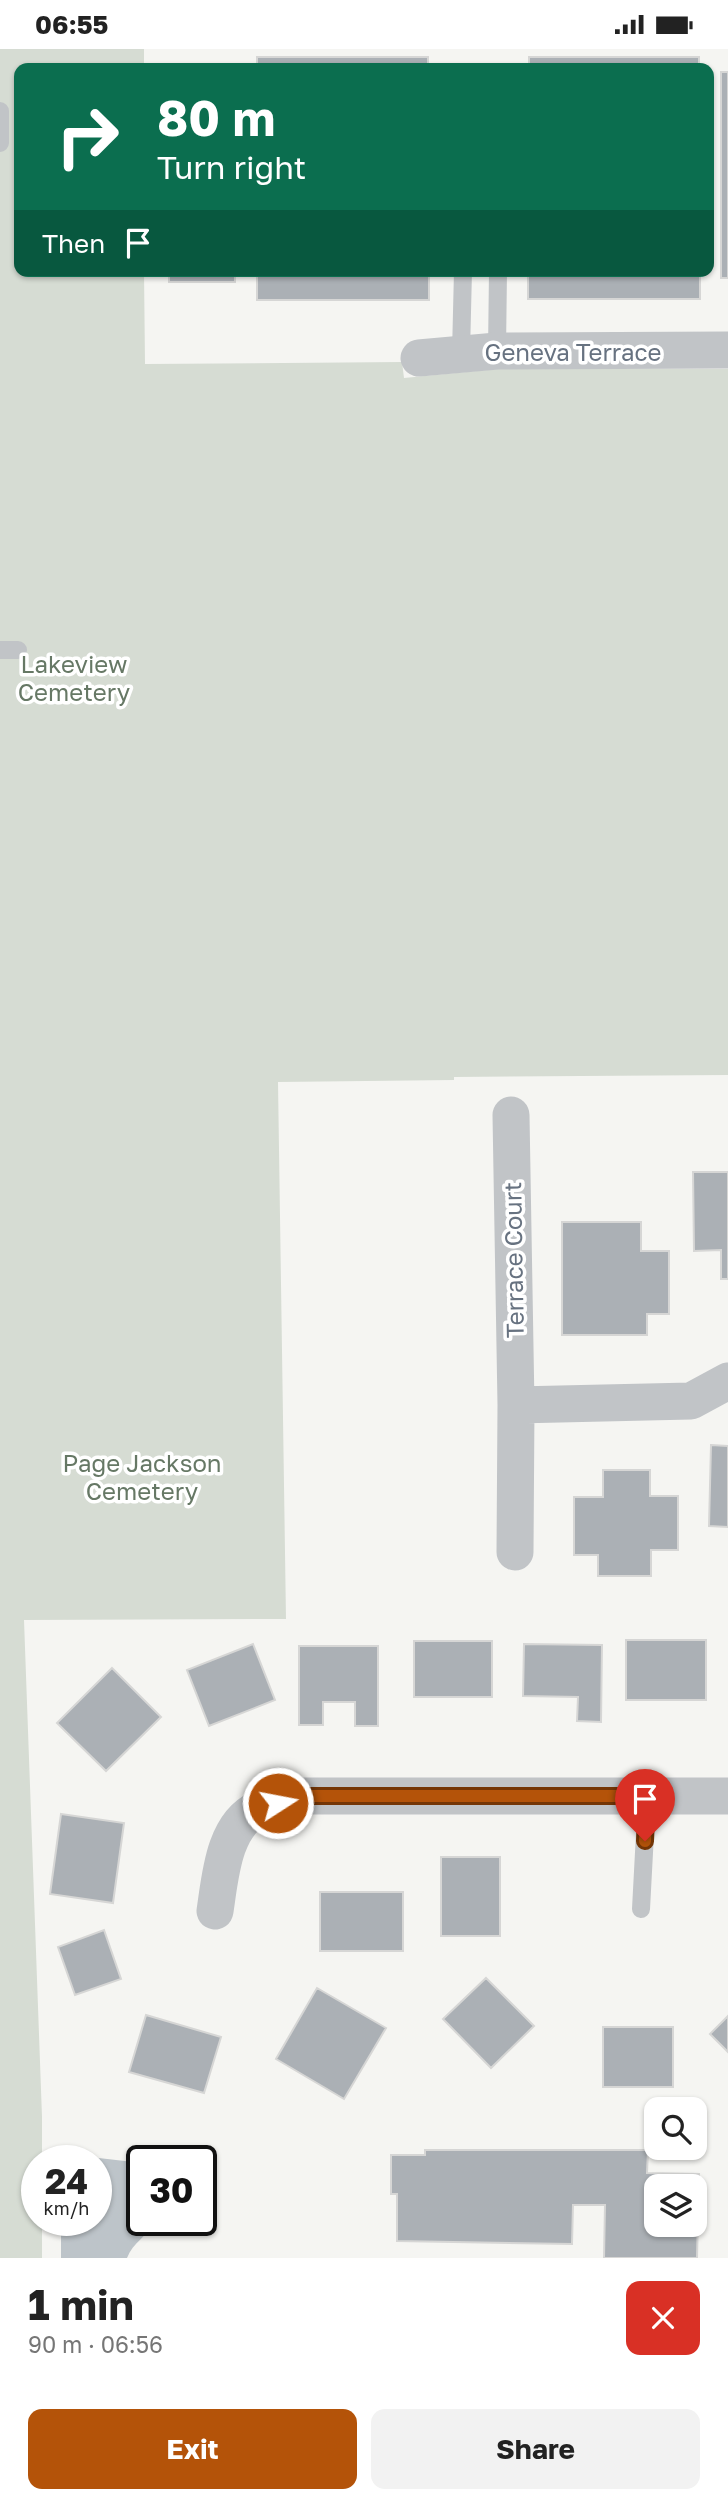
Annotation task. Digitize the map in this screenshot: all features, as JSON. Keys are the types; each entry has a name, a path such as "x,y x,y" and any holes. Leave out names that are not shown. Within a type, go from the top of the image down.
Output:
{"street":[{"name":"Geneva Terrace","path":"419,358 497,351 728,350"},
{"name":"Terrace Court","path":"511,1115 516,1405 515,1552"},
{"path":"516,1405 691,1401 728,1381"},
{"path":"215,1911 222,1857 239,1826 256,1810 300,1796 728,1796"}],"lane":[{"path":"0,111 0,143"},
{"path":"461,353 463,277"},
{"path":"497,351 498,277"},
{"path":"641,1909 647,1796"}],"green space":[{"path":"0,49 144,49 144,63 14,63 14,277 144,277 145,364 402,362 404,378 498,369 728,369 728,1075 454,1077 454,1080 278,1082 286,1619 24,1620 42,2145 21,2145 21,2236 42,2236 42,2258 0,2258"}],"shaded area":[{"path":"112,2160 126,2161 126,2236 144,2236 127,2258 61,2258 61,2236 112,2236"}],"building":[{"path":"257,57 428,57 428,63 257,63"},
{"path":"529,57 699,57 699,63 529,63"},
{"path":"721,72 728,72 728,278 721,278"},
{"path":"169,277 235,277 235,282 169,282"},
{"path":"257,277 429,277 429,300 257,300"},
{"path":"528,277 700,277 700,299 528,299"},
{"path":"693,1172 728,1172 728,1279 721,1279 721,1250 694,1251"},
{"path":"562,1222 641,1222 641,1251 669,1251 669,1314 647,1314 647,1335 562,1335"},
{"path":"711,1445 728,1446 728,1527 709,1526"},
{"path":"603,1470 650,1470 650,1496 678,1496 678,1550 651,1550 651,1576 598,1576 598,1555 574,1555 574,1497 603,1497"},
{"path":"626,1640 706,1640 706,1700 626,1700"},
{"path":"414,1641 492,1641 492,1697 414,1697"},
{"path":"253,1644 275,1700 209,1726 187,1670"},
{"path":"524,1644 602,1645 601,1722 577,1721 578,1697 523,1696"},
{"path":"299,1646 378,1646 378,1726 355,1726 355,1702 323,1702 323,1725 299,1725"},
{"path":"112,1668 161,1717 106,1771 57,1723"},
{"path":"61,1814 124,1823 113,1903 50,1894"},
{"path":"441,1857 500,1857 500,1936 441,1936"},
{"path":"320,1892 403,1892 403,1951 320,1951"},
{"path":"104,1930 121,1979 75,1995 58,1947"},
{"path":"486,1978 534,2026 491,2068 443,2019"},
{"path":"317,1988 386,2028 344,2099 276,2059"},
{"path":"146,2015 221,2037 204,2093 129,2072"},
{"path":"728,2016 728,2052 710,2034"},
{"path":"603,2027 673,2027 673,2087 603,2087"},
{"path":"425,2150 644,2150 644,2160 648,2160 647,2173 699,2174 644,2174 644,2237 698,2237 697,2258 604,2258 605,2205 573,2205 572,2244 397,2241 397,2194 391,2194 391,2155 425,2155"}],"route":[{"path":"278,1803 300,1796 647,1796 645,1841"}],"park label":[{"name":"Lakeview Cemetery","path":"74,677"},
{"name":"Page Jackson Cemetery","path":"142,1476"}]}
